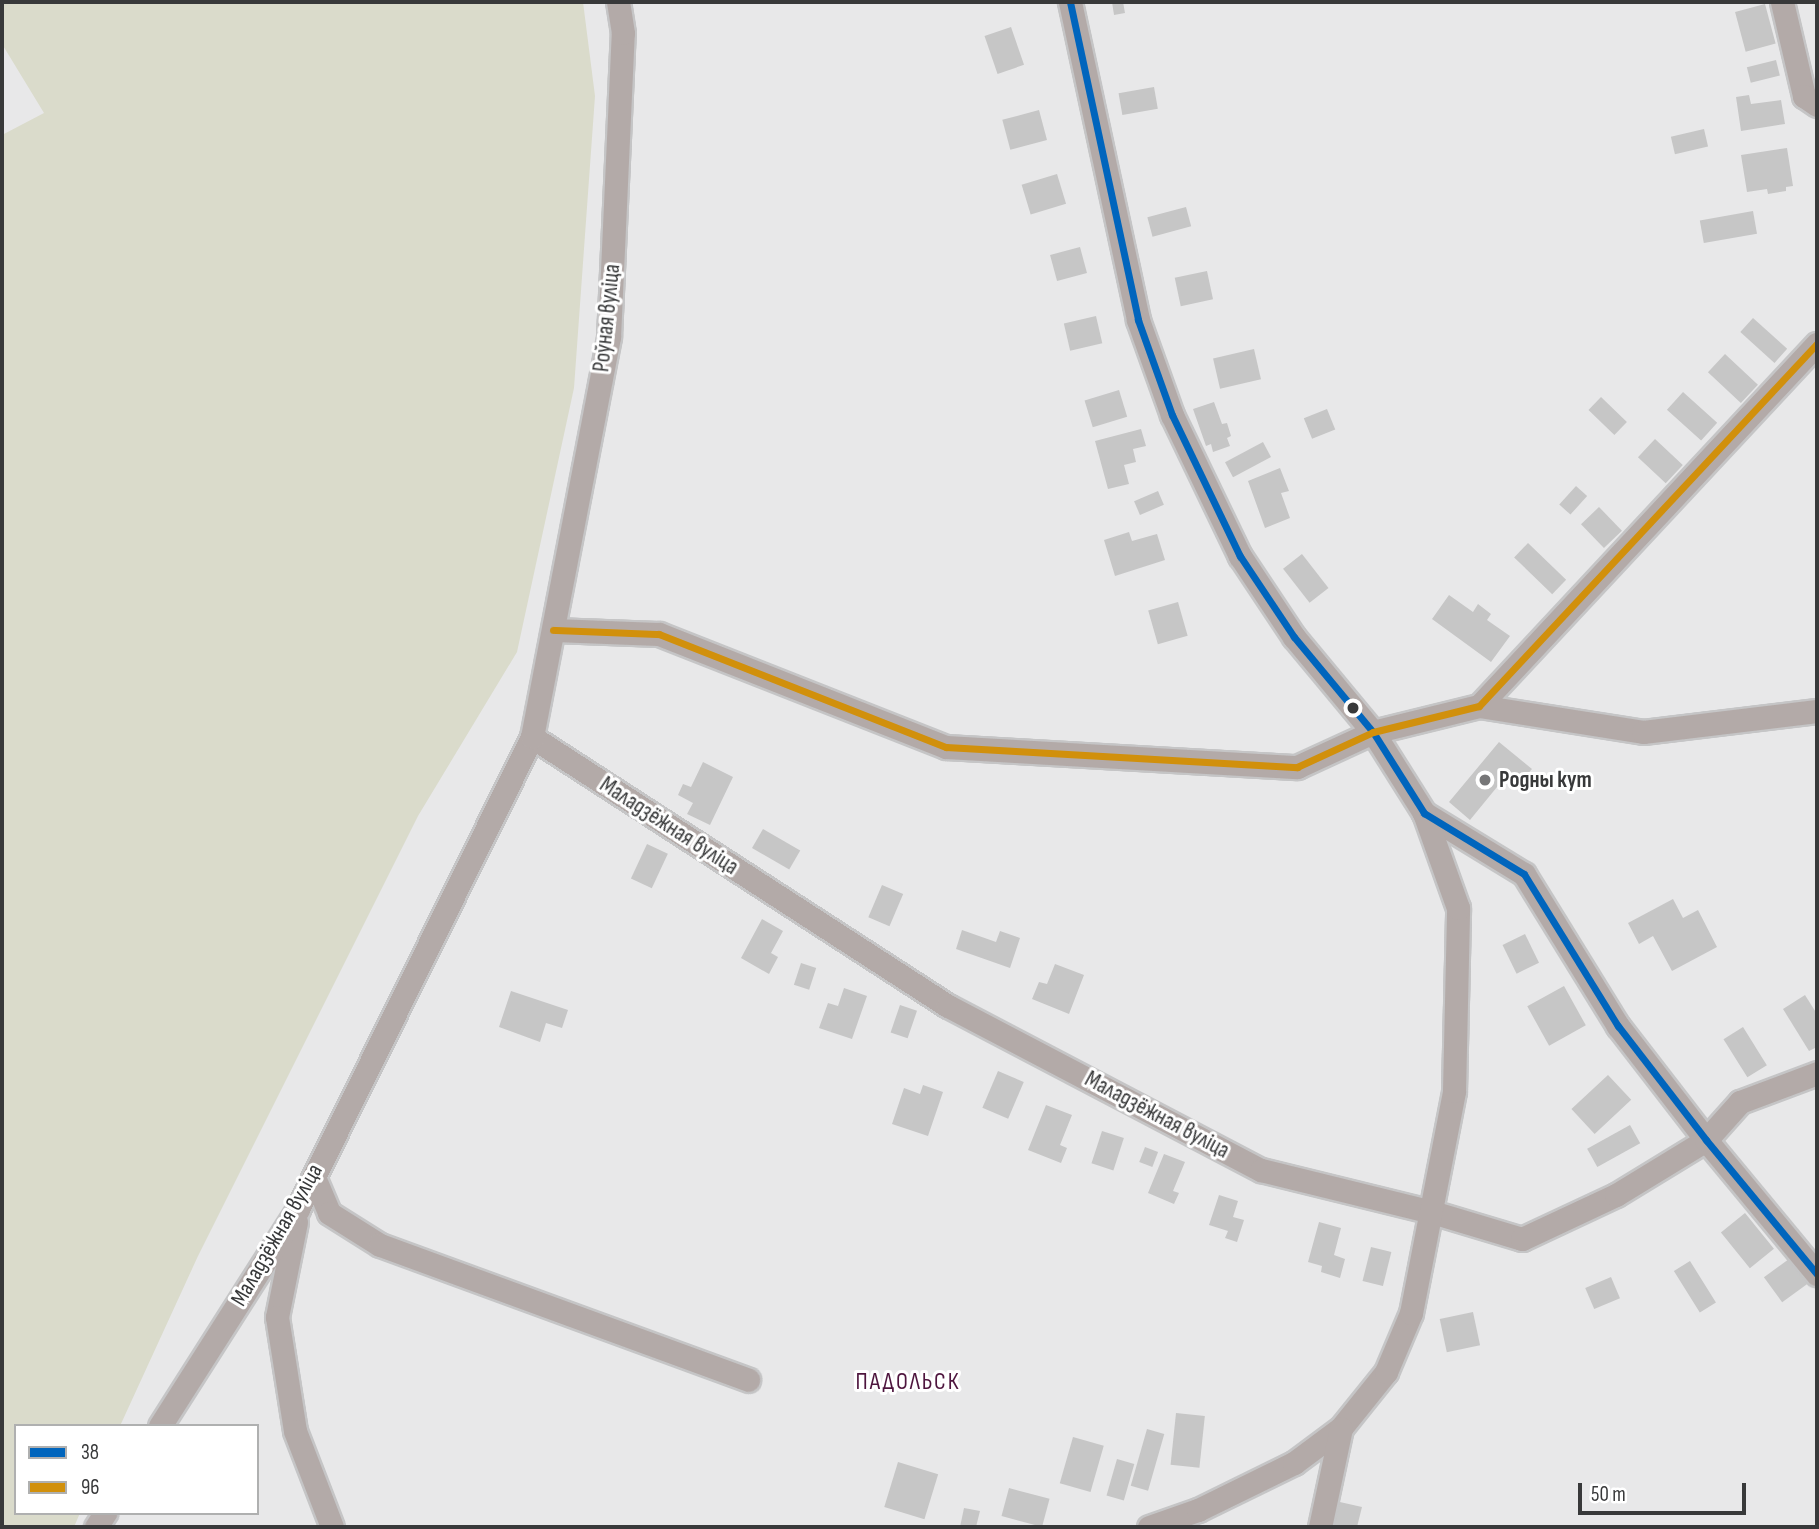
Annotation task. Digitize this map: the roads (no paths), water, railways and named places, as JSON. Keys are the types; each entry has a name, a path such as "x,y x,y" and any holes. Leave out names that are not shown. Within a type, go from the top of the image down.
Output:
{"street":[{"name":"Роўная вуліца","path":"552,630 609,337 624,33 618,2"},
{"path":"1070,2 1138,320 1172,415 1240,556 1294,637 1373,732 1424,813 1458,908 1454,1091 1410,1313 1386,1372 1340,1428 1294,1463 1198,1510 1149,1527"},
{"path":"1782,2 1804,96 1817,105"},
{"path":"1479,706 1817,344"},
{"path":"552,630 659,634 946,747 1297,767 1373,732 1479,706 1643,732 1817,711"},
{"name":"Маладзёжная вуліца","path":"161,1424 298,1209 532,737 552,630"},
{"name":"Маладзёжная вуліца","path":"532,737 948,1006 1261,1170 1432,1212 1522,1239 1616,1195 1706,1140 1740,1102 1817,1073"},
{"path":"1424,813 1524,874 1618,1026 1706,1140 1817,1274"},
{"path":"314,1177 329,1213 380,1245 748,1380"},
{"path":"298,1209 277,1317 295,1430 332,1527"},
{"path":"1320,1527 1340,1428"}],"place":[{"name":"Родны кут","path":"1485,780"}],"district":[{"name":"ПАДОЛЬСК","path":"908,1382"}]}
